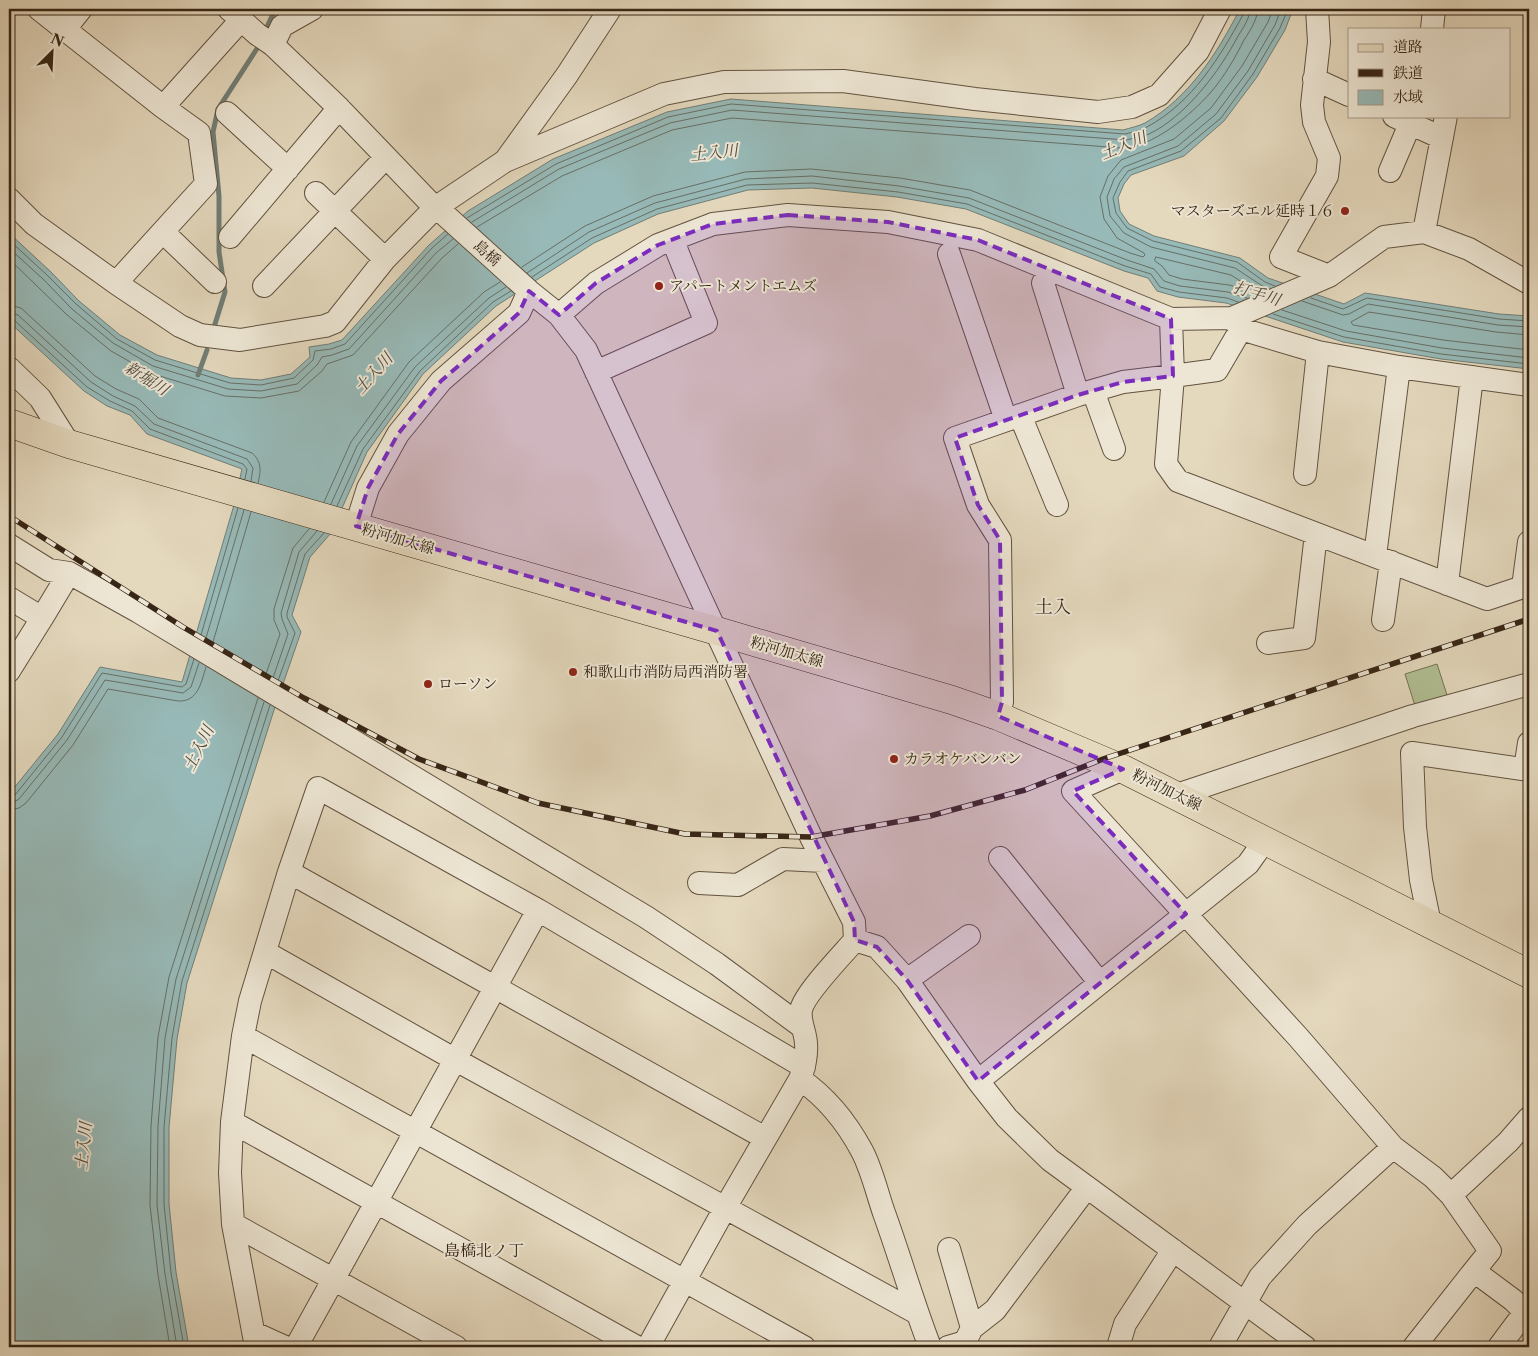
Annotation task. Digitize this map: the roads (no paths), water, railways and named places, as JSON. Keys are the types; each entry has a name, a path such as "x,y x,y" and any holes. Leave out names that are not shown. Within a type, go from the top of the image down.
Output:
{"main road":[{"name":"粉河加太線","path":"9,423 69,444 717,631 952,700 998,716 1123,769 1177,795 1529,974"}],"street":[{"path":"40,9 163,107 199,133 206,184 116,283"},
{"path":"65,29 81,9"},
{"path":"273,45 282,26 312,9"},
{"path":"505,161 567,75 610,9"},
{"path":"9,199 34,224 180,326 200,335 240,340 325,326 335,322 385,259 440,211 505,161 664,94 724,82 844,82 975,99 1098,112 1132,106 1159,94 1198,51 1220,9"},
{"path":"1317,9 1319,42 1312,105 1314,122 1329,158 1327,176 1282,257 1329,276"},
{"path":"1432,28 1434,9"},
{"path":"163,107 235,14"},
{"name":"島橋","path":"235,14 256,34 273,45 339,108 440,211 529,291 559,315 586,350 823,861 854,922 855,940"},
{"path":"1314,79 1348,95"},
{"path":"230,237 339,108"},
{"path":"227,113 288,169"},
{"path":"1424,232 1446,118"},
{"path":"1390,171 1402,120 1442,138"},
{"path":"264,286 386,157"},
{"path":"316,193 385,259"},
{"path":"559,315 596,283 658,245 673,241 713,224 788,214 888,222 978,240 1171,319 1239,320 1318,352 1399,367 1529,385"},
{"path":"163,232 215,282"},
{"path":"998,716 1002,702 1000,540 978,505 955,438 1085,393 1123,382 1217,370 1239,320 1329,276 1384,237 1424,232 1468,249 1529,283"},
{"path":"596,372 706,323 673,241"},
{"path":"949,254 1013,417 1057,505"},
{"path":"1043,283 1085,393 1114,449"},
{"path":"356,526 368,488 398,434 441,381 519,313 529,291"},
{"path":"1171,319 1173,376 1166,464 1178,481 1487,599 1524,587 1529,542"},
{"path":"1304,474 1318,352"},
{"path":"1383,620 1383,559 1399,367"},
{"path":"9,368 40,398 69,444"},
{"path":"1447,584 1472,377"},
{"path":"1268,644 1304,638 1316,534"},
{"path":"9,545 49,570 69,573 139,612 646,917 717,964 801,1026"},
{"path":"9,671 69,573"},
{"path":"9,598 42,618"},
{"path":"1177,795 1413,716 1529,684"},
{"path":"1430,924 1421,880 1415,828 1412,753 1527,770 1529,743"},
{"path":"1123,769 1073,790 1298,1037 1393,1147 1433,1177 1451,1195 1490,1251 1414,1347"},
{"path":"285,1347 255,1340 234,1224 230,1173 232,1122 242,1036 250,1001 289,872 318,788 538,910 802,1073 834,1108 862,1152 930,1347"},
{"path":"978,1081 1248,864 1265,840"},
{"path":"1000,858 1100,983"},
{"path":"699,883 738,885 783,859 823,861"},
{"path":"289,872 765,1138"},
{"path":"296,1347 417,1132 454,1059 538,910"},
{"path":"907,980 969,936"},
{"path":"648,1347 724,1208 802,1073 806,1043 801,1026 801,1009 810,994 855,940 877,947 907,980 978,1081 1007,1118 1050,1160 1305,1347"},
{"path":"265,952 454,1059 917,1313"},
{"path":"242,1036 804,1347"},
{"path":"1451,1195 1508,1142 1529,1118"},
{"path":"232,1122 637,1347"},
{"path":"1220,1347 1260,1277 1307,1225 1393,1147"},
{"path":"963,1341 995,1310 1087,1187"},
{"path":"234,1224 456,1347"},
{"path":"949,1249 963,1341"},
{"path":"1118,1347 1125,1324 1173,1250"},
{"path":"1474,1271 1513,1300 1525,1312 1499,1347"}],"water":[{"path":"1240,9 1293,9 1285,30 1257,77 1224,121 1184,156 1131,175 1124,184 1118,198 1120,211 1129,224 1154,236 1240,258 1268,278 1344,304 1365,293 1499,314 1529,316 1529,369 1441,359 1343,342 1226,303 1178,297 1157,291 1148,278 1124,271 966,209 897,197 812,188 748,190 658,214 594,243 496,306 423,374 367,452 331,533 310,557 292,615 301,632 275,707 187,983 177,1039 169,1127 169,1204 176,1272 189,1347 9,1347 9,794 58,734 100,667 182,682 234,505 242,469 147,434 130,415 107,406 84,391 9,322 9,233 79,301 120,335 157,355 231,378 261,380 291,374 310,357 309,347 342,340 429,245 468,211 553,159 667,112 731,99 1123,130 1145,123 1176,100 1189,87 1212,58"}],"waterway":[{"path":"266,29 273,14 280,9"},
{"path":"215,324 225,292 219,252 219,196 213,132 218,109 258,47"},
{"path":"198,375 207,350"}],"railway":[{"path":"9,516 183,627 304,698 419,759 538,803 685,834 811,837 930,816 1025,790 1103,759 1529,619"}],"place":[{"name":"マスターズエル延時１６","path":"1345,211"},
{"name":"アパートメントエムズ","path":"659,286"},
{"name":"和歌山市消防局西消防署","path":"573,672"},
{"name":"ローソン","path":"428,684"},
{"name":"カラオケバンバン","path":"894,759"}],"district":[{"name":"土入","path":"1053,607"},
{"name":"島橋北ノ丁","path":"484,1250"}],"water label":[{"name":"土入川","path":"1123,145"},
{"name":"土入川","path":"714,152"},
{"name":"打手川","path":"1257,293"},
{"name":"土入川","path":"373,373"},
{"name":"新堀川","path":"147,378"},
{"name":"土入川","path":"198,748"},
{"name":"土入川","path":"83,1146"}]}
